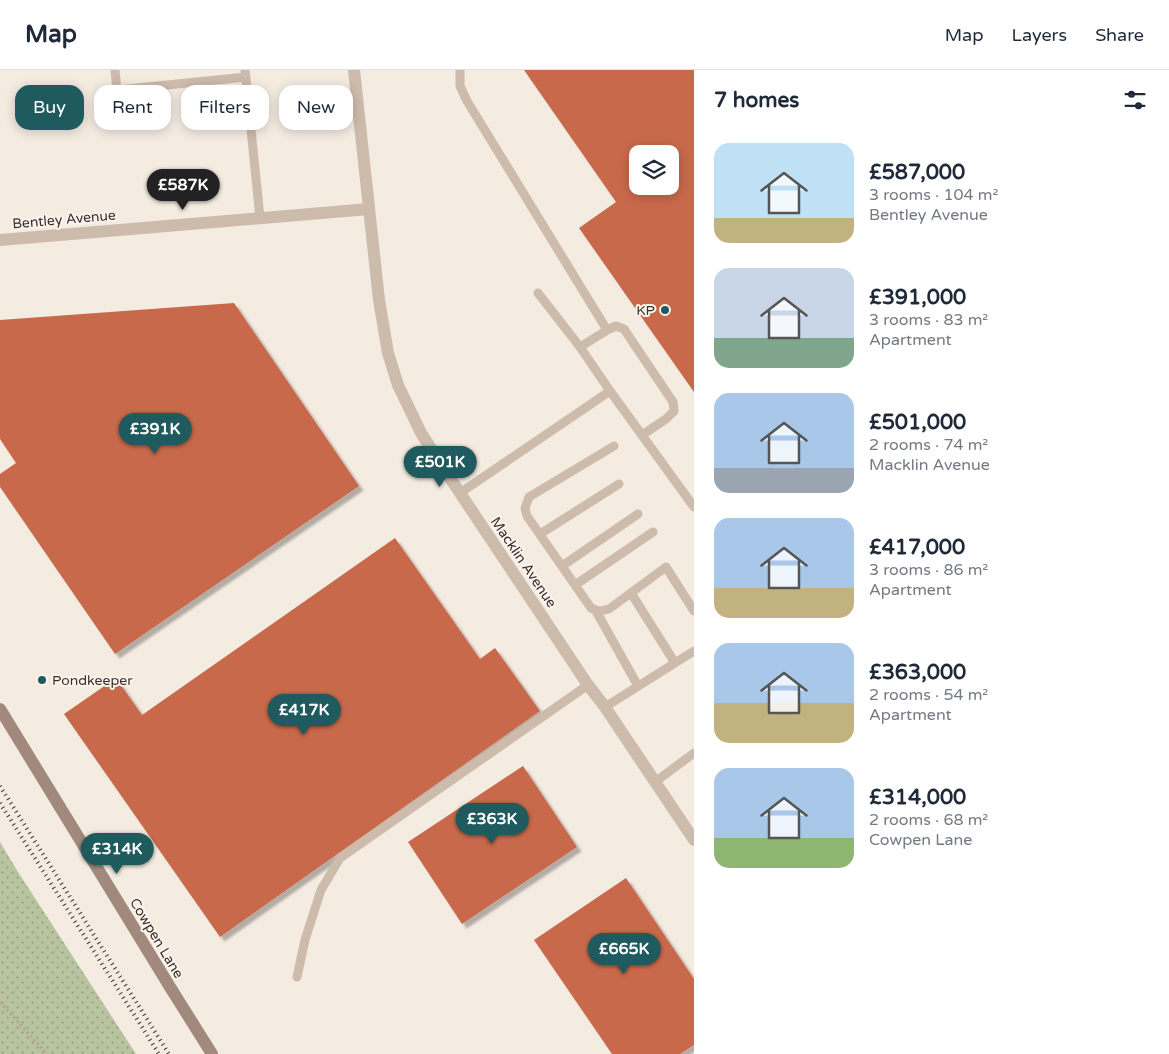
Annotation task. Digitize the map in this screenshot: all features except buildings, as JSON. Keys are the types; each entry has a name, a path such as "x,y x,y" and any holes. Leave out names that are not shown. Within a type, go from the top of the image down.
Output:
{"street":[{"name":"Macklin Avenue","path":"354,70 379,300 388,354 398,385 421,433 460,493 694,840"},
{"name":"Bentley Avenue","path":"0,240 369,209"},
{"name":"Cowpen Lane","path":"0,709 164,979 212,1054"}],"lane":[{"path":"115,70 117,90 245,73 260,218"},
{"path":"460,70 460,86 467,101 607,330"},
{"path":"538,293 580,347 694,507"},
{"path":"580,347 616,326 624,329 673,402 674,410 666,419 642,435"},
{"path":"460,493 610,391"},
{"path":"614,446 530,497 525,508 527,516 591,608 596,611 638,686"},
{"path":"540,534 619,484"},
{"path":"562,566 638,514"},
{"path":"575,585 653,532"},
{"path":"596,611 609,608 666,568 694,611"},
{"path":"631,592 675,663"},
{"path":"605,708 694,651"},
{"path":"297,977 305,940 321,890 340,858 588,685"},
{"path":"655,782 694,753"}],"path":[{"path":"0,1002 47,1054"}],"green space":[{"path":"0,842 18,872 136,1054 0,1054"}],"railway":[{"path":"0,786 169,1054"},
{"path":"0,803 159,1054"}],"place":[{"name":"KP","path":"665,310"},
{"name":"Pondkeeper","path":"42,680"}]}
